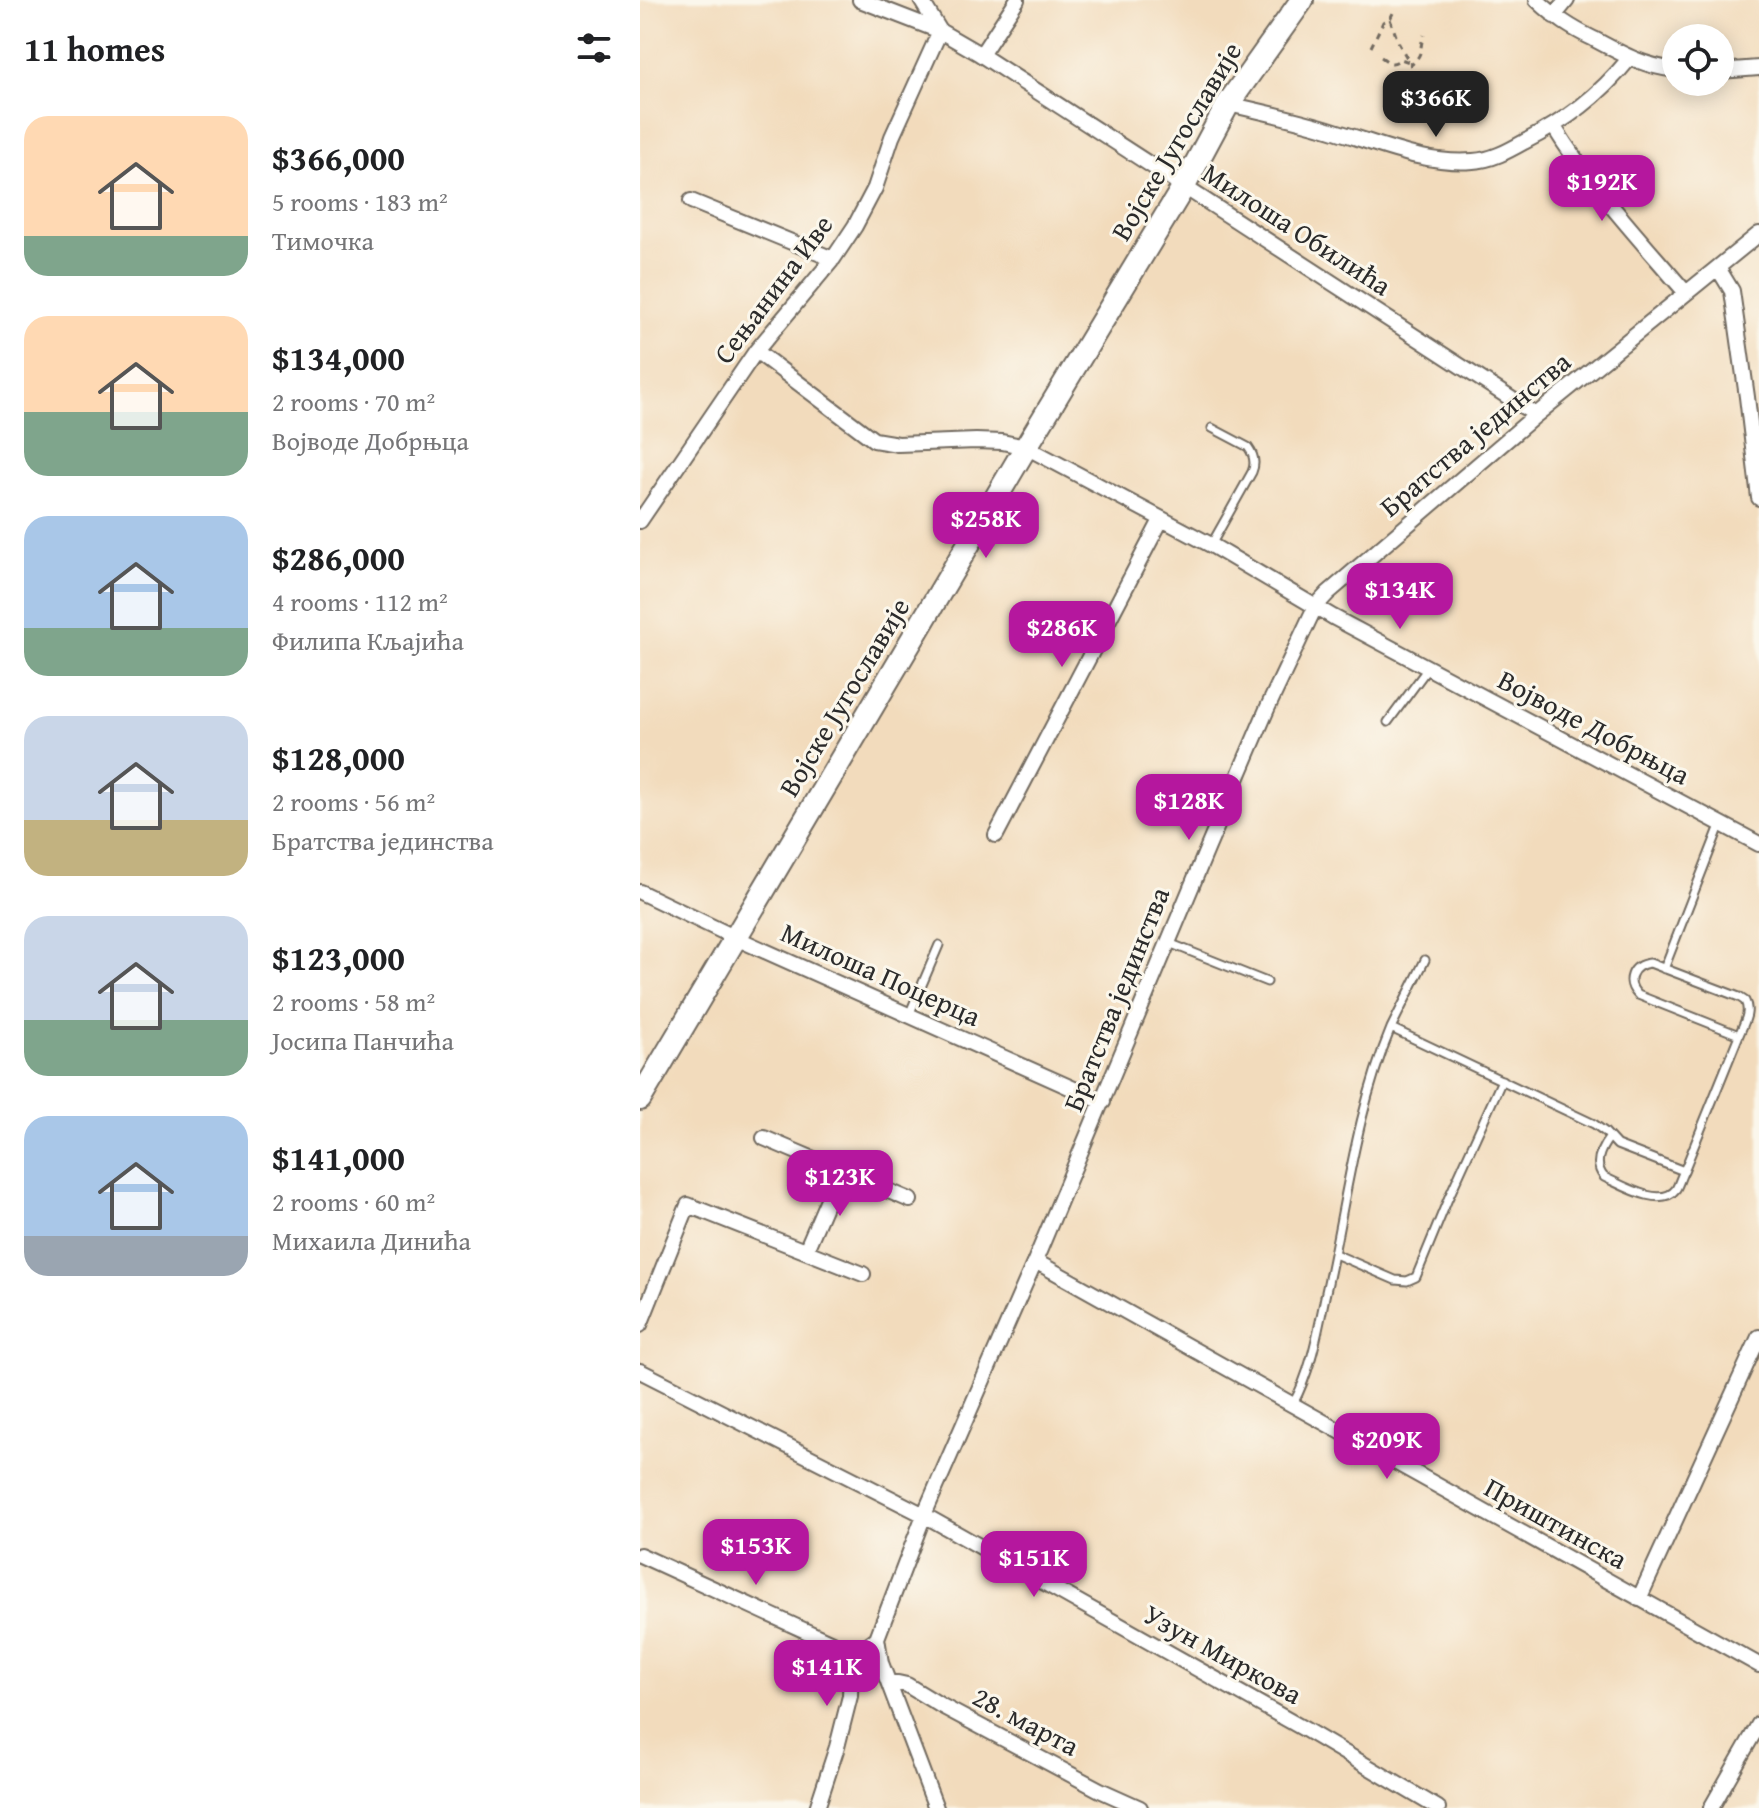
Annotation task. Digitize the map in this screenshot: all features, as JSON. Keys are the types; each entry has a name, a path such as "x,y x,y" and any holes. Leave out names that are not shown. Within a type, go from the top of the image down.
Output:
{"main road":[{"name":"Војске Југославије","path":"640,1099 1184,186 1228,104 1302,0"}],"street":[{"name":"Милоша Обилића","path":"860,0 940,31 981,55 1536,415"},
{"path":"981,55 1017,0"},
{"path":"1537,0 1574,30 1629,59 1662,67"},
{"path":"1554,16 1567,0"},
{"path":"909,19 919,13 922,1"},
{"path":"922,1 940,31"},
{"name":"Сењанина Иве","path":"640,521 756,351 833,259 855,226 875,188 892,137 940,31"},
{"path":"1228,104 1288,117 1424,157 1473,161 1500,155 1554,127 1586,104 1629,59"},
{"path":"1734,70 1759,68"},
{"path":"1554,127 1588,177 1686,293"},
{"path":"691,201 833,259"},
{"name":"Братства јединства","path":"877,1638 924,1515 1103,1102 1167,943 1261,723 1315,607 1424,509 1759,234"},
{"path":"1718,268 1732,291 1759,498"},
{"name":"Војводе Добрњца","path":"756,351 874,440 898,444 989,441 1026,447 1211,545 1315,607 1759,844"},
{"path":"996,835 1161,520"},
{"name":"Милоша Поцерца","path":"640,892 1103,1102"},
{"path":"764,1138 910,1200"},
{"path":"806,1250 840,1171"},
{"path":"640,1325 688,1205 863,1274"},
{"name":"Приштинска","path":"1035,1261 1759,1665"},
{"path":"1639,1599 1759,1337"},
{"name":"Узун Миркова","path":"640,1371 924,1515 1438,1808"},
{"path":"640,1555 856,1654"},
{"path":"817,1808 847,1709 851,1666 856,1654 877,1638 881,1663 936,1808"},
{"name":"28. марта","path":"889,1683 907,1685 1100,1790 1140,1808"},
{"path":"1711,1808 1759,1724"}],"lane":[{"path":"1211,545 1255,463 1248,447 1212,428"},
{"path":"1388,722 1428,668"},
{"path":"1664,969 1721,823"},
{"path":"1167,943 1267,982"},
{"path":"909,1015 939,945"},
{"path":"1292,1406 1311,1362 1335,1254 1355,1141 1378,1059 1425,960"},
{"path":"1609,1138 1598,1161 1599,1171 1604,1177 1650,1196 1661,1197 1672,1193 1677,1188 1739,1035 1748,1011 1745,1001 1650,963 1636,968 1631,981 1638,995 1739,1035"},
{"path":"1391,1028 1594,1124 1617,1145 1684,1171"},
{"path":"1335,1254 1395,1280 1407,1281 1416,1277 1502,1080"}],"path":[{"path":"1371,47 1383,22 1390,19 1394,11"},
{"path":"1390,19 1409,62"},
{"path":"1381,57 1393,64 1401,59 1411,65 1420,56 1424,35"}]}
